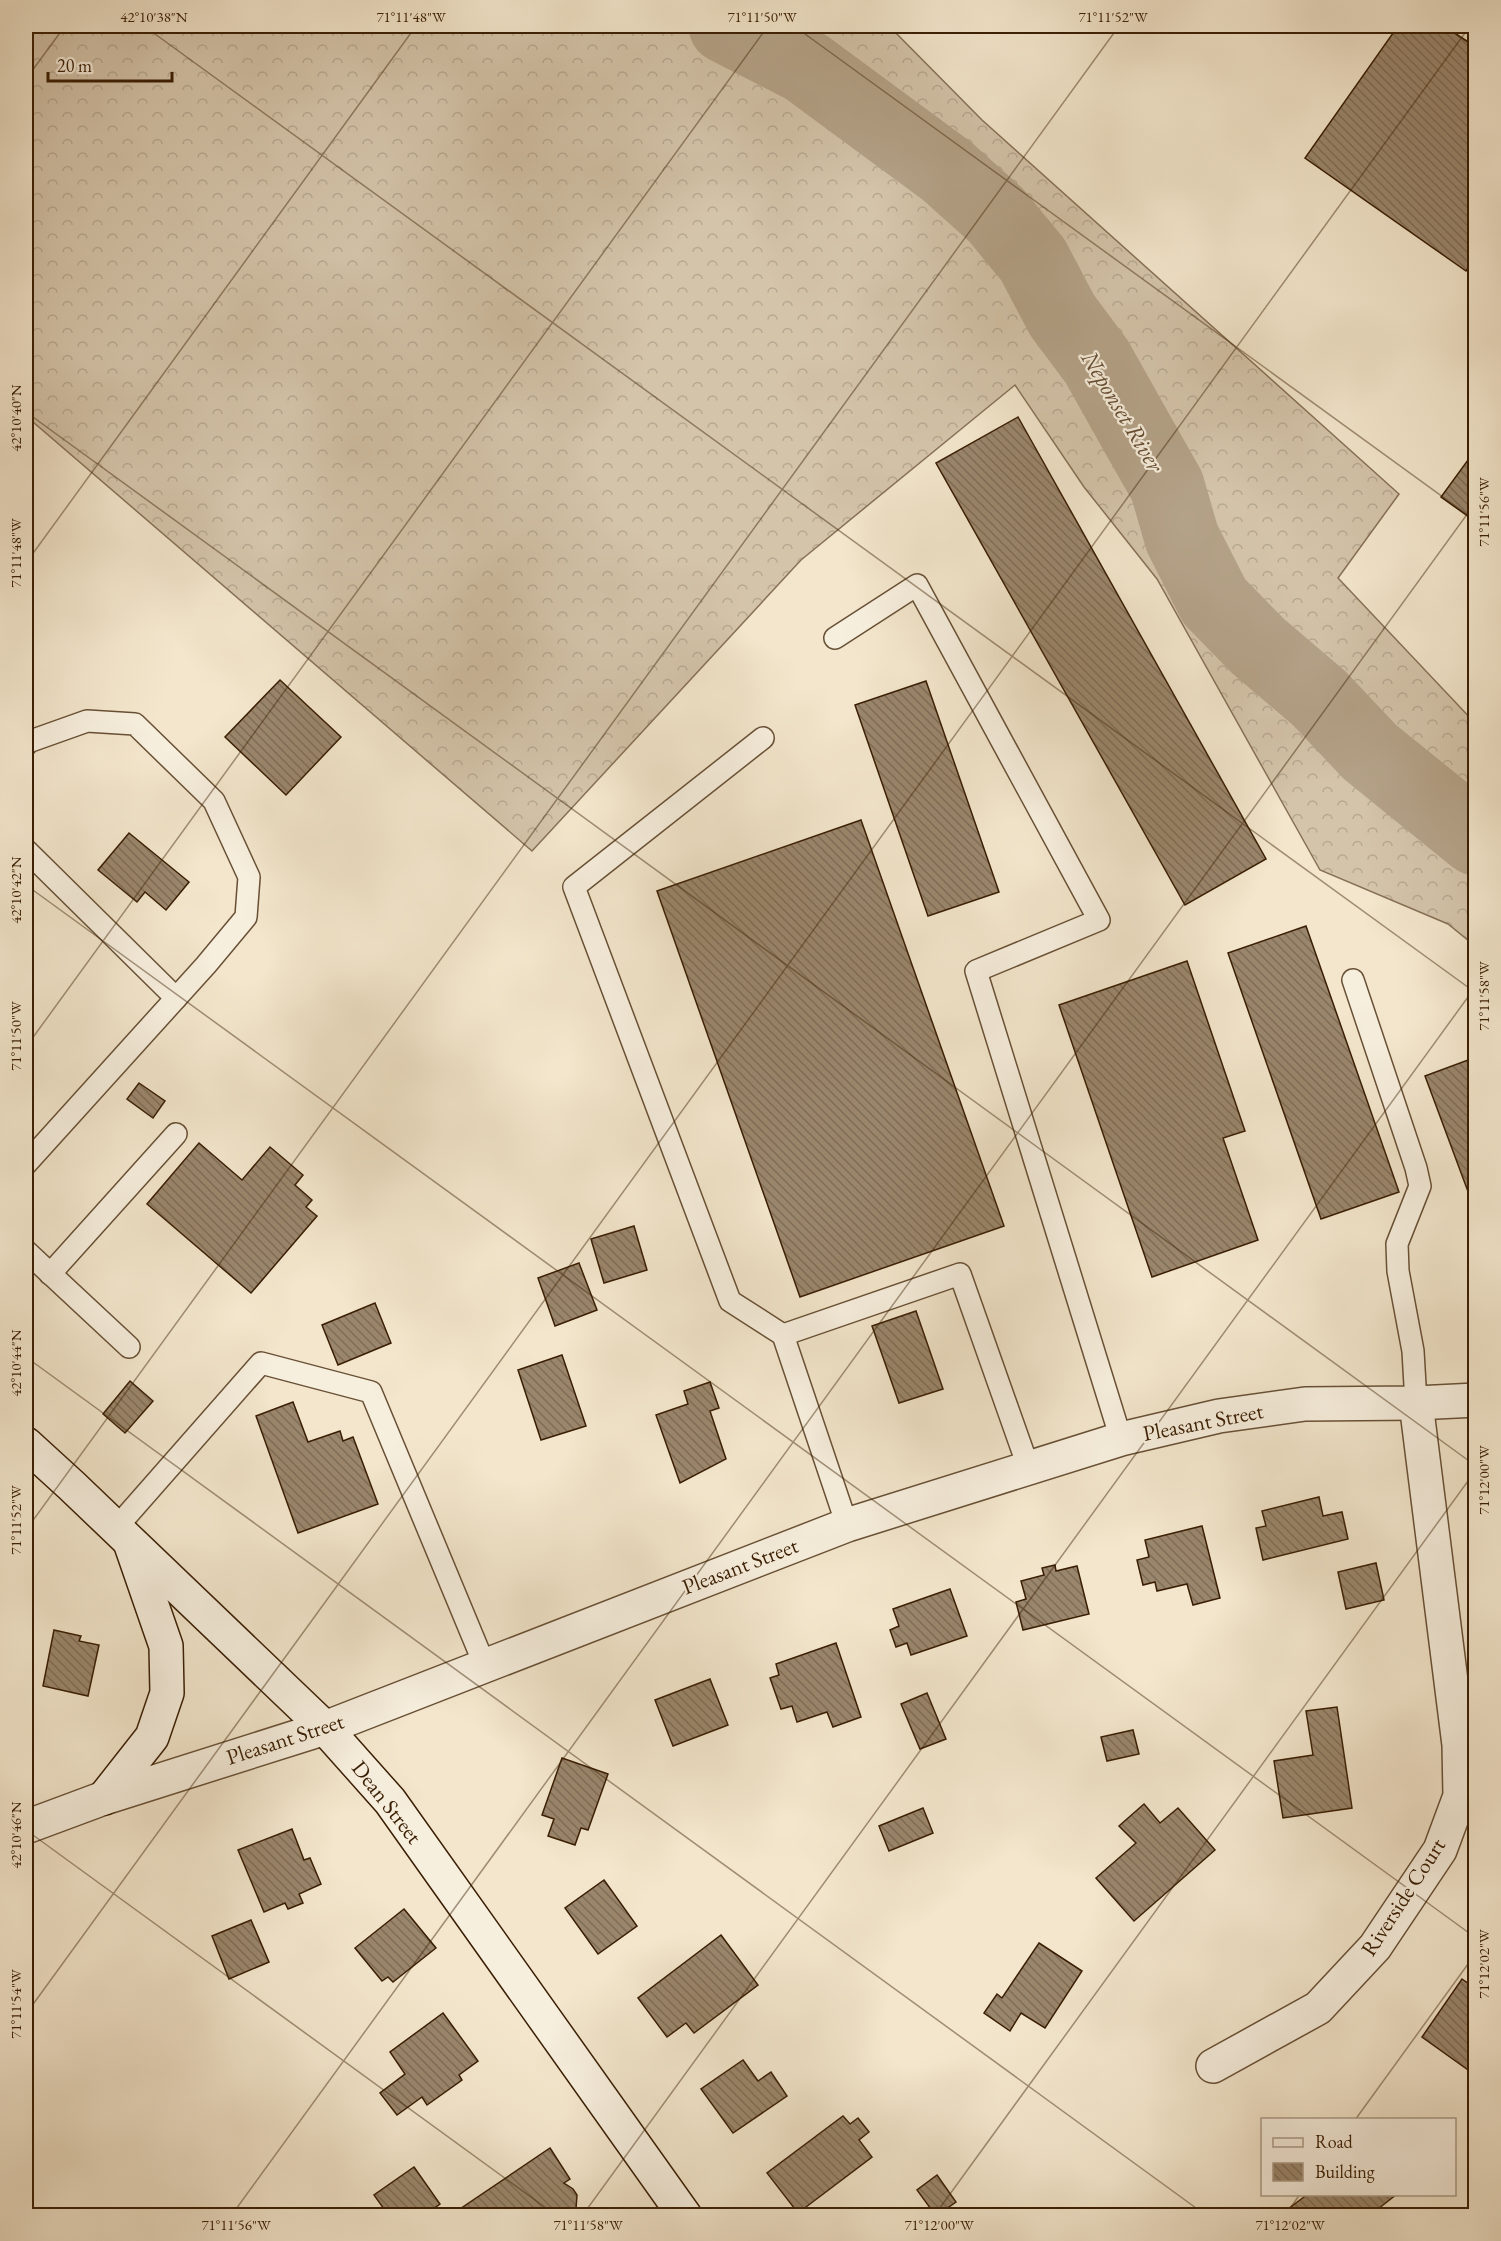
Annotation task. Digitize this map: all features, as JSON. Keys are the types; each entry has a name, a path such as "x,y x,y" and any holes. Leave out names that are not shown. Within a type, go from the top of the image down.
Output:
{"street":[{"name":"Pleasant Street","path":"26,1827 104,1798 325,1728 847,1525 1121,1439 1219,1416 1305,1404 1476,1400"},
{"name":"Riverside Court","path":"1213,2066 1318,2008 1375,1947 1440,1850 1460,1796 1459,1745 1416,1403"},
{"name":"Dean Street","path":"26,1444 325,1728 390,1802 685,2216"},
{"path":"104,1798 152,1737 167,1693 166,1646 122,1534"}],"lane":[{"path":"835,638 917,585 1100,920 976,972 1121,1439"},
{"path":"26,745 28,742 87,721 135,724 214,801 249,877 246,917 26,1164"},
{"path":"763,738 574,887 730,1301 783,1335 847,1525"},
{"path":"26,850 176,998"},
{"path":"1353,980 1416,1167 1420,1186 1397,1244 1398,1271 1413,1351 1416,1403"},
{"path":"50,1274 176,1134"},
{"path":"26,1251 129,1347"},
{"path":"783,1335 960,1274 1029,1469"},
{"path":"122,1534 261,1363 371,1392 485,1665"}],"green space":[{"path":"26,26 889,26 982,120 1399,494 1338,578 1475,723 1475,946 1448,924 1320,870 1157,579 1084,487 1015,385 801,560 532,851 26,416"}],"building":[{"path":"1398,26 1444,26 1476,47 1476,257 1466,271 1305,158"},
{"path":"1018,417 1266,859 1185,905 936,463"},
{"path":"1476,449 1476,522 1441,497"},
{"path":"280,680 341,737 286,795 225,737"},
{"path":"926,681 999,892 928,916 855,705"},
{"path":"861,820 1004,1226 800,1297 657,891"},
{"path":"129,833 189,882 166,910 145,892 137,902 98,870"},
{"path":"1306,926 1399,1192 1321,1219 1228,953"},
{"path":"1187,961 1245,1131 1223,1138 1258,1240 1152,1277 1059,1005"},
{"path":"1476,1057 1476,1213 1425,1076"},
{"path":"139,1083 165,1101 153,1118 127,1099"},
{"path":"199,1143 242,1180 270,1147 303,1175 295,1185 312,1200 306,1207 317,1216 251,1293 147,1204"},
{"path":"634,1226 647,1270 604,1283 591,1239"},
{"path":"579,1263 597,1310 555,1326 538,1278"},
{"path":"375,1303 391,1343 338,1365 322,1325"},
{"path":"916,1311 943,1389 899,1403 872,1326"},
{"path":"562,1355 586,1426 541,1440 518,1370"},
{"path":"130,1381 153,1401 125,1433 103,1414"},
{"path":"710,1382 719,1408 710,1411 726,1459 680,1483 656,1415 688,1404 684,1391"},
{"path":"293,1402 308,1442 340,1431 343,1441 353,1437 378,1504 298,1533 256,1416"},
{"path":"1319,1497 1323,1516 1342,1512 1348,1539 1263,1560 1256,1528 1266,1526 1262,1511"},
{"path":"1202,1526 1220,1598 1193,1605 1187,1584 1157,1591 1155,1582 1143,1585 1137,1560 1149,1557 1145,1540"},
{"path":"1376,1563 1384,1600 1346,1609 1338,1572"},
{"path":"1055,1565 1056,1571 1077,1566 1089,1614 1023,1630 1016,1602 1026,1599 1021,1581 1044,1575 1042,1568"},
{"path":"950,1589 967,1636 911,1655 907,1643 896,1647 890,1630 899,1626 893,1609"},
{"path":"54,1630 81,1636 79,1641 99,1645 88,1696 43,1686"},
{"path":"836,1643 861,1717 833,1727 827,1712 797,1722 792,1706 781,1709 770,1678 779,1675 776,1664"},
{"path":"710,1679 728,1725 673,1746 655,1700"},
{"path":"927,1693 946,1739 920,1749 901,1704"},
{"path":"1337,1707 1352,1808 1283,1818 1274,1761 1313,1755 1306,1711"},
{"path":"1133,1730 1139,1754 1107,1761 1101,1737"},
{"path":"562,1758 608,1774 588,1830 581,1828 575,1845 548,1836 554,1819 542,1815"},
{"path":"1144,1804 1160,1823 1178,1808 1215,1850 1134,1921 1096,1878 1136,1843 1119,1826"},
{"path":"923,1808 933,1833 889,1851 879,1826"},
{"path":"292,1829 304,1860 310,1858 321,1884 299,1894 303,1903 288,1909 285,1903 264,1912 238,1850"},
{"path":"604,1880 637,1926 598,1954 565,1908"},
{"path":"404,1909 436,1948 393,1982 388,1977 382,1981 355,1948"},
{"path":"251,1920 269,1962 229,1979 212,1936"},
{"path":"721,1935 758,1985 694,2033 686,2023 667,2037 638,1998"},
{"path":"1039,1943 1082,1971 1045,2028 1021,2013 1010,2031 984,2013 997,1994 1002,1998"},
{"path":"1462,1979 1476,1989 1476,2066 1471,2072 1422,2037"},
{"path":"443,2013 478,2061 459,2075 462,2080 427,2105 422,2097 397,2115 380,2093 405,2074 390,2052"},
{"path":"743,2060 758,2081 771,2072 787,2096 733,2133 701,2089"},
{"path":"843,2116 850,2124 858,2118 869,2132 859,2140 872,2157 798,2213 767,2173"},
{"path":"550,2148 570,2179 564,2183 577,2195 576,2209 568,2216 465,2216 460,2209"},
{"path":"414,2167 440,2204 423,2216 397,2216 395,2212 389,2216 374,2195"},
{"path":"937,2175 956,2202 936,2216 917,2190"},
{"path":"1305,2196 1394,2196 1369,2216 1280,2215"}],"waterway":[{"name":"Neponset River","path":"726,26 806,67 947,171 996,215 1033,260 1062,315 1097,362 1167,486 1182,538 1214,601 1258,646 1319,698 1370,752 1476,838"}]}
